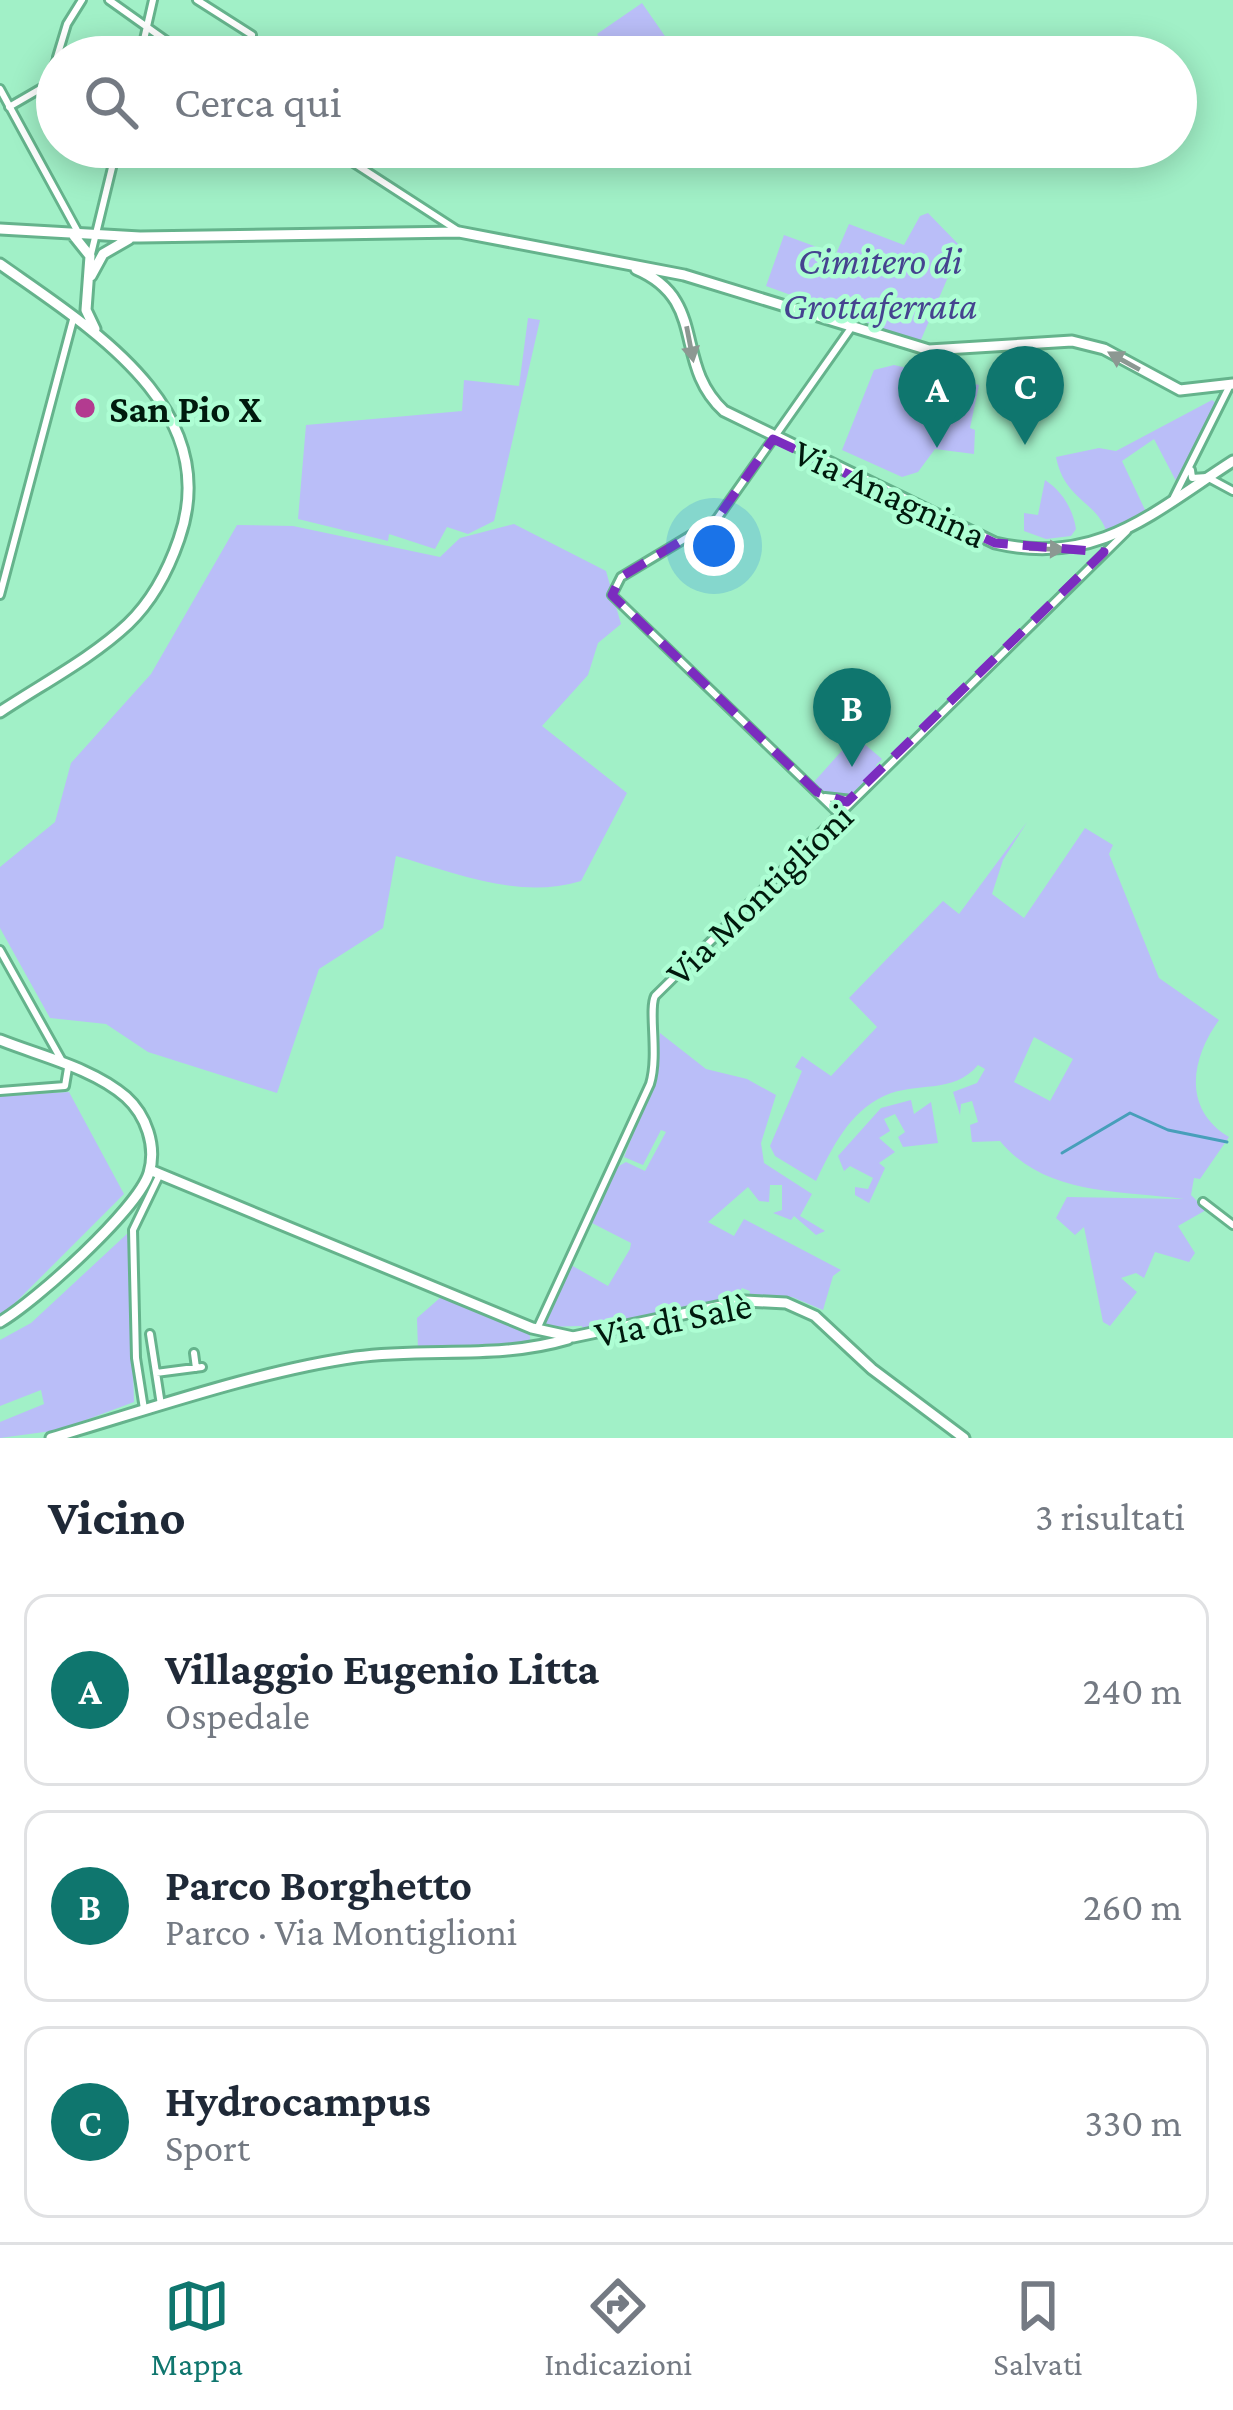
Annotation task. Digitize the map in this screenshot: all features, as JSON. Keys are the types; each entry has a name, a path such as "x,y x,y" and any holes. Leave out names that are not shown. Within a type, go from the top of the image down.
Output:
{"main road":[{"path":"0,229 140,237 459,232 684,275 929,350 1072,340 1104,350 1180,390 1232,384"},
{"path":"74,234 90,256 85,299 99,335"},
{"path":"90,276 115,245 140,237"},
{"path":"620,262 667,284 684,275"},
{"path":"0,264 121,352 167,411 188,483 184,524 163,579 124,628 0,712"},
{"name":"Via Anagnina","path":"667,284 685,316 706,395 773,439 994,542 1042,551 1093,544 1129,529 1233,461"},
{"path":"63,309 85,299"},
{"path":"0,1040 131,1095 147,1113 158,1147 155,1172 139,1195 34,1299 0,1322"},
{"name":"Via di Salè","path":"155,1172 536,1329 573,1337 748,1300 781,1301 810,1313 872,1369 964,1438"},
{"path":"531,1350 538,1340 536,1329"},
{"path":"51,1438 144,1409 356,1357 531,1350 573,1337"}],"street":[{"path":"64,36 82,0"},
{"path":"109,0 159,36"},
{"path":"145,36 153,0"},
{"path":"197,0 212,4 252,34"},
{"path":"0,89 36,158"},
{"path":"10,106 36,91"},
{"path":"41,168 74,234"},
{"path":"90,256 112,168"},
{"path":"361,168 459,232"},
{"path":"0,595 4,560 74,316"},
{"path":"840,815 612,595 622,577 716,520 851,328"},
{"path":"1178,494 1178,483 1191,470 1232,384"},
{"path":"1191,470 1192,478 1207,477 1233,491"},
{"name":"Via Montiglioni","path":"536,1329 650,1084 658,1051 651,1011 666,985 1129,529"},
{"path":"1093,544 1103,549 1102,558"},
{"path":"817,792 832,801 857,797"},
{"path":"0,950 67,1067 64,1086 0,1091"},
{"path":"144,1409 136,1358 133,1230 155,1172"},
{"path":"1204,1202 1233,1225"},
{"path":"150,1334 161,1406"},
{"path":"156,1373 199,1367 194,1352"},
{"path":"136,1358 153,1355"}],"highlighted area":[{"path":"773,439 995,543 1104,552 847,802 817,792 612,595 621,577 716,520"}],"green space":[{"path":"642,3 665,36 598,36"},
{"name":"Cimitero di Grottaferrata","path":"928,213 961,247 920,342 766,286 784,235 836,254 849,224 904,245 920,216"},
{"path":"528,318 540,320 494,521 468,534 447,527 435,549 389,534 388,541 298,519 306,425 462,411 464,380 519,386"},
{"path":"894,365 979,385 970,428 975,430 974,454 935,449 918,472 902,477 842,450 874,370"},
{"path":"1212,400 1216,403 1188,468 1176,481 1154,439 1122,461 1146,512 1108,536 1097,515 1067,483 1056,457 1099,448 1116,451"},
{"path":"1045,480 1069,508 1076,529 1071,536 1046,539 1024,531 1024,513 1038,515"},
{"path":"514,524 606,571 621,624 598,643 588,675 542,726 627,793 581,881 534,888 511,886 396,856 383,928 319,969 277,1093 148,1052 106,1024 50,1018 0,928 0,867 55,822 71,763 151,674 237,525 293,526 440,557 460,538"},
{"path":"855,736 882,759 876,765 879,769 850,795 828,794 813,783"},
{"path":"1027,822 1003,860 992,894 1024,918 1085,828 1113,845 1109,854 1159,978 1219,1020 1202,1050 1196,1082 1203,1112 1229,1137 1200,1179 1194,1178 1191,1195 1206,1210 1178,1226 1195,1253 1189,1262 1155,1252 1144,1278 1136,1273 1121,1278 1137,1292 1110,1326 1103,1322 1084,1227 1075,1235 1056,1218 1067,1197 1184,1199 1060,1181 1018,1159 1000,1141 972,1142 970,1125 978,1122 972,1101 961,1104 960,1115 953,1092 977,1083 985,1069 978,1065 946,1084 896,1092 872,1103 843,1132 816,1181 775,1156 770,1146 802,1071 795,1067 802,1056 831,1076 877,1027 849,998 943,901 959,914","holes":["1034,1037 1073,1059 1050,1101 1014,1082"]},
{"path":"660,1033 706,1069 747,1079 776,1095 761,1143 764,1163 812,1194 800,1216 825,1231 816,1235 794,1216 791,1220 773,1213 782,1210 782,1185 770,1185 769,1202 759,1201 748,1187 708,1222 734,1236 744,1219 841,1270 833,1276 823,1310 792,1297 749,1296 750,1291 742,1288 736,1297 583,1331 582,1326 542,1327 571,1265 608,1286 630,1249 631,1243 588,1221 617,1167 626,1162 645,1171 666,1132 661,1130 643,1165 624,1157 655,1078"},
{"path":"69,1092 124,1194 0,1318 0,1096"},
{"path":"911,1100 914,1114 931,1102 938,1143 903,1147 898,1137 905,1132 895,1114 884,1119 890,1131 879,1138 895,1152 879,1163 885,1168 869,1203 855,1195 855,1187 868,1189 873,1178 850,1166 844,1171 838,1156 881,1108"},
{"path":"129,1232 134,1402 59,1430 0,1438 0,1422 44,1404 41,1390 0,1406 0,1340 31,1323"},
{"path":"441,1297 529,1331 531,1344 418,1350 417,1318"}],"waterway":[{"path":"1062,1153 1130,1113 1168,1130 1227,1142"}],"place":[{"name":"San Pio X","path":"85,408"},
{"name":"Hydrocampus","path":"1025,445"},
{"name":"Villaggio Eugenio Litta","path":"937,448"},
{"name":"Parco Borghetto","path":"852,767"}]}
